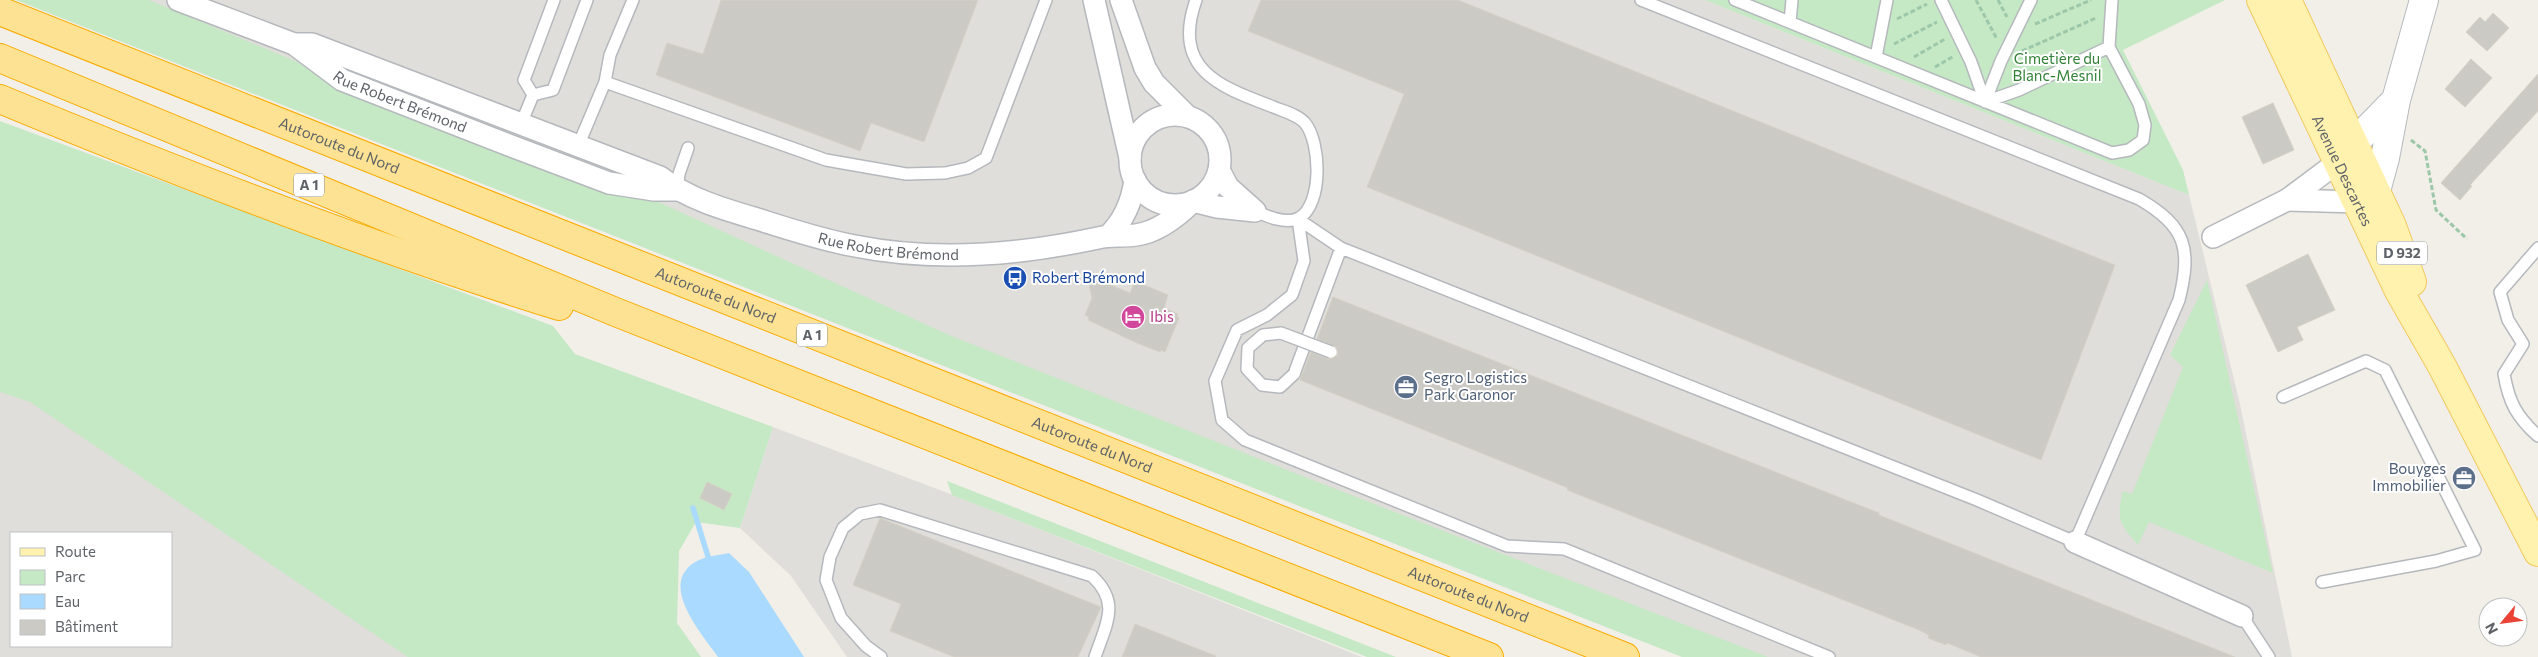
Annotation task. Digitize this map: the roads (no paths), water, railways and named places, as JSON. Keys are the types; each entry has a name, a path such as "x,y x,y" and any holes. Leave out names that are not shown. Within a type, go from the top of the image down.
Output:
{"highway":[{"name":"Autoroute du Nord","path":"0,11 1625,657"},
{"name":"A 1","path":"0,58 618,313 1489,657"},
{"path":"0,99 176,171 466,277 565,308 618,313"}],"main road":[{"name":"Avenue Descartes","path":"2261,0 2346,152"},
{"name":"Avenue Descartes","path":"2287,0 2346,152 2367,197 2392,226 2442,366 2538,552"},
{"path":"2367,197 2385,158 2396,100 2424,0"},
{"path":"2346,152 2396,100"}],"street":[{"name":"Rue Robert Brémond","path":"178,0 294,44 342,80 609,183 677,190 733,212 797,232 855,246 888,252 929,255 986,254 1045,249 1108,236 1137,235 1175,218 1193,201"},
{"path":"1094,0 1135,180 1133,196 1119,226 1108,236"},
{"path":"1121,0 1145,68 1154,84 1187,116"},
{"name":"Rue Robert Brémond","path":"294,44 312,44 522,124 660,177 677,190"},
{"path":"1130,158 1132,144 1139,132 1161,116 1174,114 1187,116 1200,122 1210,131 1217,143 1220,157 1214,182 1205,193 1193,201 1167,204 1154,200 1143,192 1135,180"},
{"path":"514,147 522,124"},
{"path":"572,169 578,146"},
{"path":"2213,237 2287,200 2346,152"},
{"path":"1218,170 1228,187 1254,211"},
{"path":"2287,200 2367,197"},
{"path":"1193,201 1217,207 1254,211"},
{"path":"2076,542 2242,616"}],"lane":[{"path":"533,95 524,80 554,0"},
{"path":"533,95 553,90 587,0"},
{"path":"578,146 605,82 610,55 633,0"},
{"path":"605,82 826,160 906,174 946,173 968,168 986,158 1046,0"},
{"path":"1196,0 1190,17 1189,33 1191,52 1200,67 1225,88 1292,115 1304,122 1311,132 1318,157 1312,200 1306,211 1298,219"},
{"path":"1254,211 1271,218 1298,219 1341,248 1950,489 2076,542 2179,300 2186,266 2186,253 2172,223 2157,210 2139,199 1641,0"},
{"path":"1735,0 1876,55 1898,66 2112,153 2129,150 2143,140 2145,125 2139,104 2109,47 2112,6"},
{"path":"1790,22 1792,0"},
{"path":"1876,55 1887,0"},
{"path":"1941,0 1965,50 1985,102"},
{"path":"1985,102 2002,58 2031,0"},
{"path":"1985,102 2019,90 2109,47"},
{"path":"522,124 533,95"},
{"path":"677,190 679,174 688,148"},
{"path":"1298,219 1304,261 1292,295 1267,315 1237,330 1214,381 1222,420 1245,440 1507,546 1564,549 1829,657"},
{"path":"1331,352 1281,333 1263,335 1248,348 1247,368 1262,385 1280,387 1294,374 1341,248"},
{"path":"2538,248 2500,292 2508,320 2524,344 2504,374 2508,398 2523,423 2538,436"},
{"path":"2283,397 2366,361 2385,370 2475,550 2436,560 2322,582"},
{"path":"881,657 866,646 840,618 826,580 830,556 843,528 860,514 880,510 1092,576 1105,588 1110,607 1095,657"},
{"path":"2242,616 2269,657"}],"water":[{"path":"729,553 749,572 804,657 718,657 702,635 686,607 681,594 681,581 686,569 699,560"}],"waterway":[{"path":"693,508 710,563"}],"place":[{"name":"Robert Brémond","path":"1015,278"},
{"name":"Ibis","path":"1133,317"},
{"name":"Segro Logistics Park Garonor","path":"1406,387"},
{"name":"Bouyges Immobilier","path":"2464,478"}],"park label":[{"name":"Cimetière du Blanc-Mesnil","path":"2057,68"}]}
